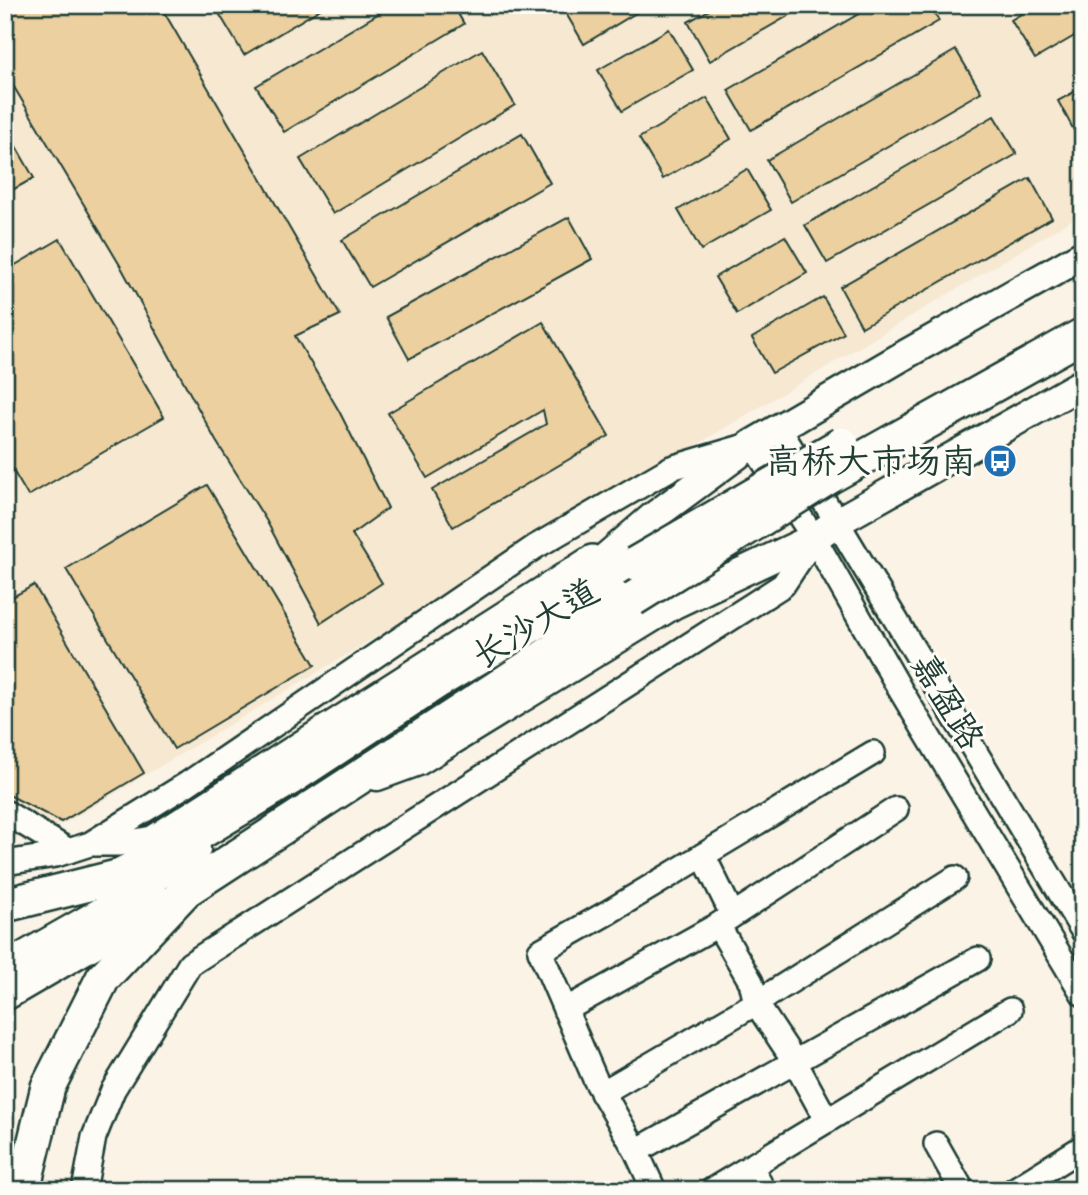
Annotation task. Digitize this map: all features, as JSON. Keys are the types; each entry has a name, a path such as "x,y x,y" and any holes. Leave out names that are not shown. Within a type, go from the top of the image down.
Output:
{"highway":[{"name":"长沙大道","path":"5,903 121,888 290,764 438,681 771,483 1083,309"},
{"name":"长沙大道","path":"23,1190 48,1087 103,978 186,890 633,599 829,477 1083,335"}],"main road":[{"path":"505,641 653,517 752,444 1083,255"},
{"path":"344,789 418,761 674,604 814,538 837,522 1083,383"},
{"path":"5,967 121,888"},
{"path":"5,996 186,890"}],"street":[{"name":"嘉盈路","path":"779,429 1083,931"},
{"name":"嘉盈路","path":"752,444 814,538 901,691 1083,994"},
{"path":"5,863 56,855 80,847 187,783 535,547 671,468 752,444"},
{"path":"5,813 80,847 152,838 290,764 653,517"},
{"path":"83,1190 94,1137 113,1090 190,964 783,585 814,538"},
{"path":"654,1190 602,1093 540,951 873,753"},
{"path":"565,1010 725,920 896,809"},
{"path":"704,855 725,920 751,982 756,1003 795,1062 827,1121"},
{"path":"602,1093 756,1003 955,878"},
{"path":"636,1152 978,959"},
{"path":"712,1190 1010,1010"},
{"path":"936,1144 962,1190"},
{"path":"1014,1190 1083,1147"},
{"path":"751,1166 763,1190"}],"shaded area":[{"path":"5,5 1083,5 1083,213 67,822 18,839 5,837"}],"building":[{"path":"5,5 160,5 340,315 295,336 339,411 388,508 352,534 382,583 321,623 266,520 216,441 121,267 5,72"},
{"path":"214,5 327,5 244,55"},
{"path":"393,5 453,5 464,24 284,132 256,86"},
{"path":"561,5 649,5 584,44"},
{"path":"718,5 807,5 710,61 688,22"},
{"path":"874,5 930,5 939,21 751,130 728,90"},
{"path":"1036,5 1083,5 1083,31 1035,59 1011,20"},
{"path":"669,29 693,70 622,111 598,70"},
{"path":"482,50 515,105 333,214 300,159"},
{"path":"956,50 981,92 791,202 767,160"},
{"path":"1083,87 1083,147 1058,101"},
{"path":"707,98 731,139 663,179 639,138"},
{"path":"994,116 1017,154 827,263 805,225"},
{"path":"5,127 34,178 5,194"},
{"path":"522,134 550,183 370,287 342,240"},
{"path":"747,169 771,210 701,250 678,210"},
{"path":"1030,178 1052,218 862,327 840,287"},
{"path":"569,217 592,259 409,359 386,317"},
{"path":"785,236 807,273 737,314 715,277"},
{"path":"60,239 164,417 28,496 5,457 5,271"},
{"path":"823,297 844,333 772,373 752,338"},
{"path":"543,322 609,436 453,527 432,490 546,424 543,410 427,478 388,413"},
{"path":"207,485 315,665 174,749 66,569"},
{"path":"34,585 144,773 61,822 5,793 5,601"}],"place":[{"name":"高桥大市场南","path":"1000,461"}]}
